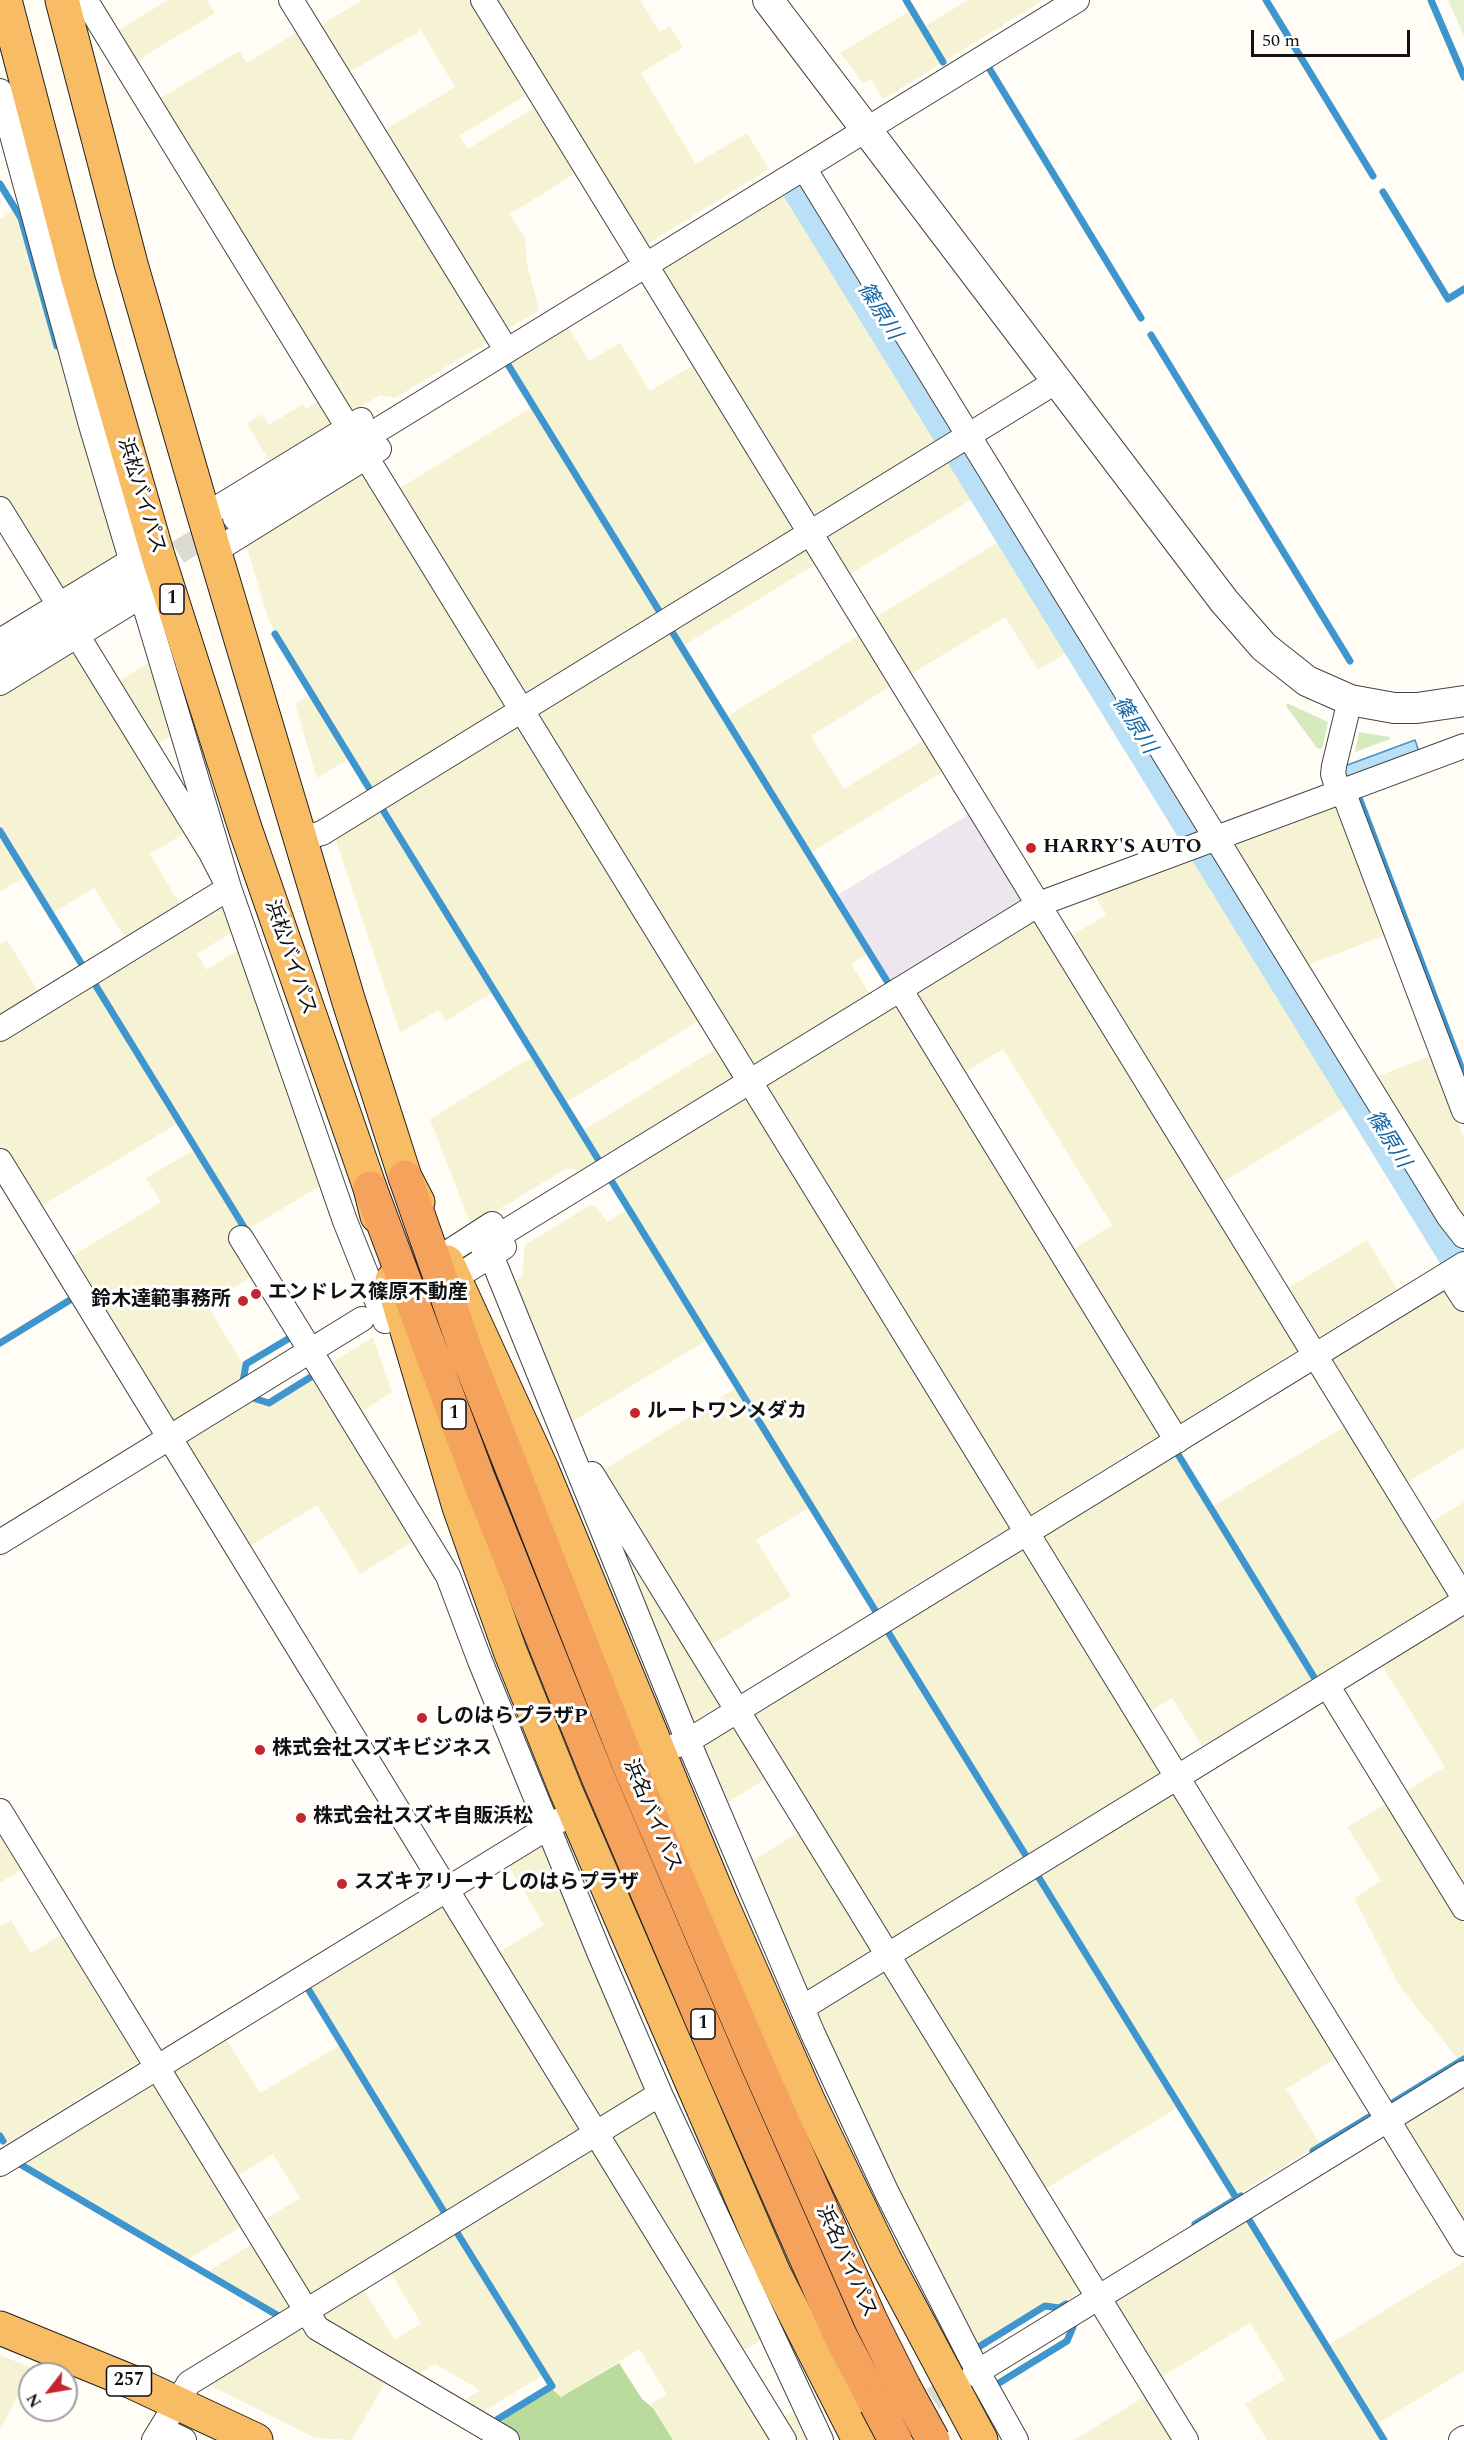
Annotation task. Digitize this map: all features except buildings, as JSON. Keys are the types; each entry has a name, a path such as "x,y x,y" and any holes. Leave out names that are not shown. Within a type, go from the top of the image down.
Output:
{"highway":[{"name":"浜松バイパス","path":"5,0 9,55 78,279 145,573 246,831 370,1188 383,1307 435,1434 561,1821 852,2437"},
{"path":"28,0 52,118 78,279"},
{"name":"1","path":"75,2 135,276 220,517 215,551 405,1177"},
{"path":"405,1177 449,1266 673,1747 828,2143 967,2378 981,2440"},
{"name":"浜名バイパス","path":"405,1177 467,1354 629,1765 871,2321 933,2440"},
{"name":"浜名バイパス","path":"370,1188 471,1458 598,1777 738,2105 840,2335 895,2440"},
{"name":"257","path":"0,2328 164,2424 256,2440"}],"street":[{"path":"291,0 507,351"},
{"path":"483,0 1464,1599 802,2008"},
{"path":"768,0 1243,625 1287,668 1327,691 1350,700 1394,708 1417,708 1464,701"},
{"path":"215,551 357,443 360,420 402,415 1077,0"},
{"path":"75,2 357,443 1464,2244"},
{"path":"0,91 61,318 145,573 229,888 345,1221 383,1307"},
{"path":"804,168 962,440 1208,841 1449,1217 1464,1236"},
{"path":"301,839 322,833 1057,381"},
{"path":"220,517 357,443 379,450 402,415"},
{"path":"0,509 59,605"},
{"path":"0,641 59,605 145,573"},
{"path":"0,683 77,635 145,573"},
{"path":"0,662 145,573"},
{"path":"77,635 211,853 229,888"},
{"path":"1350,700 1333,774 1464,1111"},
{"path":"449,1266 548,1190 587,1181 1039,904 1464,746"},
{"path":"0,1029 229,888"},
{"path":"900,989 1177,1441"},
{"path":"0,1161 784,2440"},
{"path":"449,1266 486,1251 562,1212 587,1181"},
{"path":"241,1238 304,1340"},
{"path":"486,1251 581,1478 673,1747 802,2008 887,2193 967,2378 1016,2440"},
{"path":"673,1747 738,1711 1455,1270 1464,1299"},
{"path":"250,1389 275,1358 304,1340 383,1307"},
{"path":"250,1389 289,1380 317,1362 383,1307"},
{"path":"0,1542 383,1307"},
{"path":"317,1362 448,1576 561,1821 660,2094 821,2440"},
{"path":"581,1478 592,1474 1186,2440"},
{"path":"1327,1685 1464,1908"},
{"path":"0,1811 317,2328 507,2440"},
{"path":"0,2164 561,1821"},
{"path":"967,2378 1464,2073"},
{"path":"184,2440 164,2424 189,2383 660,2094"}],"shaded area":[{"path":"168,0 207,0 215,13 133,63 114,33"},
{"path":"362,0 474,0 531,92 459,136 468,149 539,105 579,171 510,214 525,238 527,264 539,310 503,332 380,133 455,87 421,30 345,75 316,28"},
{"path":"493,0 640,0 660,32 670,26 683,47 641,73 696,164 747,133 769,169 644,246"},
{"path":"968,0 1043,0 945,61 924,27"},
{"path":"910,11 942,63 883,99 871,79 863,83 840,53"},
{"path":"300,30 491,340 395,398 380,395 349,414 156,101 239,51 247,63"},
{"path":"792,185 949,439 817,519 811,518 660,272 661,265"},
{"path":"14,210 20,219 117,558 61,593 0,494 0,219"},
{"path":"566,323 589,361 620,343 650,391 697,363 796,533 663,614 507,360"},
{"path":"321,400 335,422 270,462 247,424 262,414 269,425 303,404 306,409"},
{"path":"532,407 660,616 528,697 521,696 395,491"},
{"path":"957,452 982,493 847,576 824,540 826,533"},
{"path":"365,471 508,704 506,710 374,792 269,621 246,545"},
{"path":"1008,536 1076,647 1038,670 1005,617 908,676 873,619"},
{"path":"804,546 819,562 683,646 671,628"},
{"path":"669,630 868,954 851,964 872,997 756,1068 750,1066 535,717 536,711"},
{"path":"863,633 894,684 811,736 844,789 927,738 947,769 810,853 726,717"},
{"path":"75,646 188,831 150,854 182,908 127,941 94,888 53,913 0,828 0,692"},
{"path":"150,662 172,736 155,746 116,683"},
{"path":"310,695 350,758 317,778 295,704"},
{"path":"515,724 521,726 702,1019 565,1103 382,806"},
{"path":"1338,805 1387,935 1304,966 1230,845"},
{"path":"380,807 493,992 446,1021 438,1010 400,1033 336,841 340,832"},
{"path":"973,812 1024,904 891,985 836,896"},
{"path":"0,834 26,876 0,892"},
{"path":"1202,852 1355,1101 1220,1184 1069,937 1106,915 1093,892"},
{"path":"216,905 228,909 235,930 197,954 207,970 241,948 323,1184 247,1230 94,981"},
{"path":"1032,917 1302,1347 1175,1426 1069,1252 1112,1225 1003,1049 960,1075 909,993"},
{"path":"7,940 40,994 0,1019 0,944"},
{"path":"91,982 178,1123 38,1208 0,1146 0,1038"},
{"path":"897,1000 1163,1433 1026,1517 763,1088 765,1081"},
{"path":"719,1047 736,1075 734,1081 602,1163 582,1131"},
{"path":"1433,1055 1464,1138 1464,1223 1373,1078"},
{"path":"533,1056 599,1165 587,1172 567,1168 471,1226 430,1119"},
{"path":"743,1095 749,1097 1013,1526 876,1609 610,1176"},
{"path":"194,1150 244,1232 257,1273 207,1305 244,1366 241,1382 176,1424 170,1422 69,1258 161,1202 146,1178"},
{"path":"590,1205 597,1207 607,1222 627,1210 707,1340 570,1423 512,1283 522,1277 525,1245"},
{"path":"1367,1240 1397,1289 1316,1339 1285,1290"},
{"path":"1442,1287 1448,1289 1464,1314 1464,1448 1404,1484 1330,1362 1331,1355"},
{"path":"373,1337 392,1392 359,1413 329,1364"},
{"path":"316,1376 417,1539 360,1574 317,1505 247,1548 183,1444 185,1438 252,1399 270,1404"},
{"path":"736,1388 810,1507 756,1540 791,1596 708,1647 600,1472"},
{"path":"1349,1424 1452,1593 1450,1600 1318,1681 1212,1507"},
{"path":"1174,1452 1316,1682 1205,1751 1172,1698 1147,1713 1040,1540 1042,1533"},
{"path":"1464,1502 1464,1583 1428,1524"},
{"path":"1020,1547 1027,1548 1164,1770 1162,1777 1029,1858 887,1628"},
{"path":"634,1557 724,1703 691,1723 625,1561"},
{"path":"1464,1615 1464,1895 1402,1794 1445,1767 1380,1662"},
{"path":"885,1630 1027,1860 894,1941 888,1940 751,1717 753,1711"},
{"path":"731,1724 738,1726 769,1777 725,1804 699,1744"},
{"path":"1170,1791 1177,1792 1339,2056 1286,2089 1320,2144 1236,2195 1037,1872"},
{"path":"1389,1802 1464,1924 1464,2055 1458,2059 1399,1985 1354,1898 1381,1881 1347,1827"},
{"path":"0,1826 25,1867 0,1883"},
{"path":"802,1830 874,1948 873,1955 807,1995 749,1863"},
{"path":"543,1840 651,2091 597,2119 496,1954 544,1925 506,1862"},
{"path":"1035,1874 1178,2107 1042,2191 901,1962 903,1955"},
{"path":"440,1903 447,1904 583,2127 581,2133 448,2215 307,1985"},
{"path":"11,1920 31,1953 65,1933 143,2059 7,2143 0,2133 0,1926"},
{"path":"881,1968 888,1970 1084,2289 1058,2305 1044,2303 975,2345 922,2242 813,2010"},
{"path":"224,2036 260,2093 340,2045 446,2217 313,2298 307,2296 261,2222 300,2198 273,2154 234,2178 171,2074 172,2068"},
{"path":"151,2081 157,2082 244,2225 187,2260 19,2162"},
{"path":"1464,2082 1464,2229 1401,2127 1403,2120"},
{"path":"657,2106 765,2338 740,2353 610,2140 611,2134"},
{"path":"590,2147 596,2149 775,2440 673,2440 651,2404 667,2394 639,2349 560,2398 457,2229"},
{"path":"1246,2216 1383,2440 1267,2440 1245,2404 1285,2379 1250,2323 1158,2379 1112,2304 1113,2298"},
{"path":"454,2230 543,2375 478,2415 459,2404 480,2390 435,2364 413,2377 316,2315 362,2287 395,2340 421,2323 389,2270"},
{"path":"255,2242 293,2305 283,2316 207,2272"},
{"path":"1464,2262 1464,2371 1377,2424 1328,2345"},
{"path":"296,2328 386,2381 352,2440 315,2438 205,2383"},
{"path":"0,2355 18,2362 18,2395 0,2430"},
{"path":"1149,2394 1177,2440 1074,2440"},
{"path":"798,2409 812,2440 794,2440 781,2419"}],"green space":[{"path":"1448,0 1464,0 1464,36"},
{"path":"1287,703 1328,722 1322,749 1317,748 1286,706"},
{"path":"1359,732 1390,737 1390,739 1355,752"},
{"path":"619,2363 642,2399 653,2408 673,2440 520,2440 501,2427 503,2418 551,2388 561,2397"}],"water":[{"path":"1415,740 1419,752 1347,779 1342,767"}],"waterway":[{"path":"906,0 943,62"},
{"path":"1266,0 1373,176"},
{"path":"1431,0 1464,77"},
{"path":"989,68 1141,318"},
{"path":"0,184 21,218 57,346"},
{"name":"篠原川","path":"801,187 1464,1265"},
{"path":"1383,192 1448,299 1464,289"},
{"path":"1151,335 1350,661"},
{"path":"507,363 661,614"},
{"path":"671,630 890,986"},
{"path":"275,634 372,793"},
{"path":"1358,795 1464,1075"},
{"path":"381,807 601,1164"},
{"path":"0,831 84,968"},
{"path":"93,981 247,1232"},
{"path":"609,1177 878,1615"},
{"path":"0,1343 70,1300"},
{"path":"243,1382 246,1364 293,1336"},
{"path":"253,1398 269,1403 314,1375"},
{"path":"1176,1451 1317,1682"},
{"path":"888,1632 1028,1859"},
{"path":"1036,1873 1238,2201"},
{"path":"307,1987 446,2215"},
{"path":"1394,2102 1464,2059"},
{"path":"1313,2151 1369,2117"},
{"path":"0,2136 3,2141"},
{"path":"18,2163 282,2318"},
{"path":"1195,2224 1241,2196"},
{"path":"1248,2218 1384,2440"},
{"path":"456,2231 552,2386 498,2419"},
{"path":"977,2348 1045,2306 1059,2308 1066,2304"},
{"path":"999,2383 1067,2341 1073,2327 1071,2324"}],"tunnel":[{"path":"147,571 235,518"},
{"path":"395,1299 482,1246"},
{"path":"902,2418 967,2378"}],"place":[{"name":"HARRY'S AUTO","path":"1031,848"},
{"name":"エンドレス篠原不動産","path":"256,1294"},
{"name":"鈴木達範事務所","path":"243,1301"},
{"name":"ルートワンメダカ","path":"635,1413"},
{"name":"しのはらプラザP","path":"422,1718"},
{"name":"株式会社スズキビジネス","path":"260,1750"},
{"name":"株式会社スズキ自販浜松","path":"301,1818"},
{"name":"スズキアリーナ しのはらプラザ","path":"342,1884"}]}
